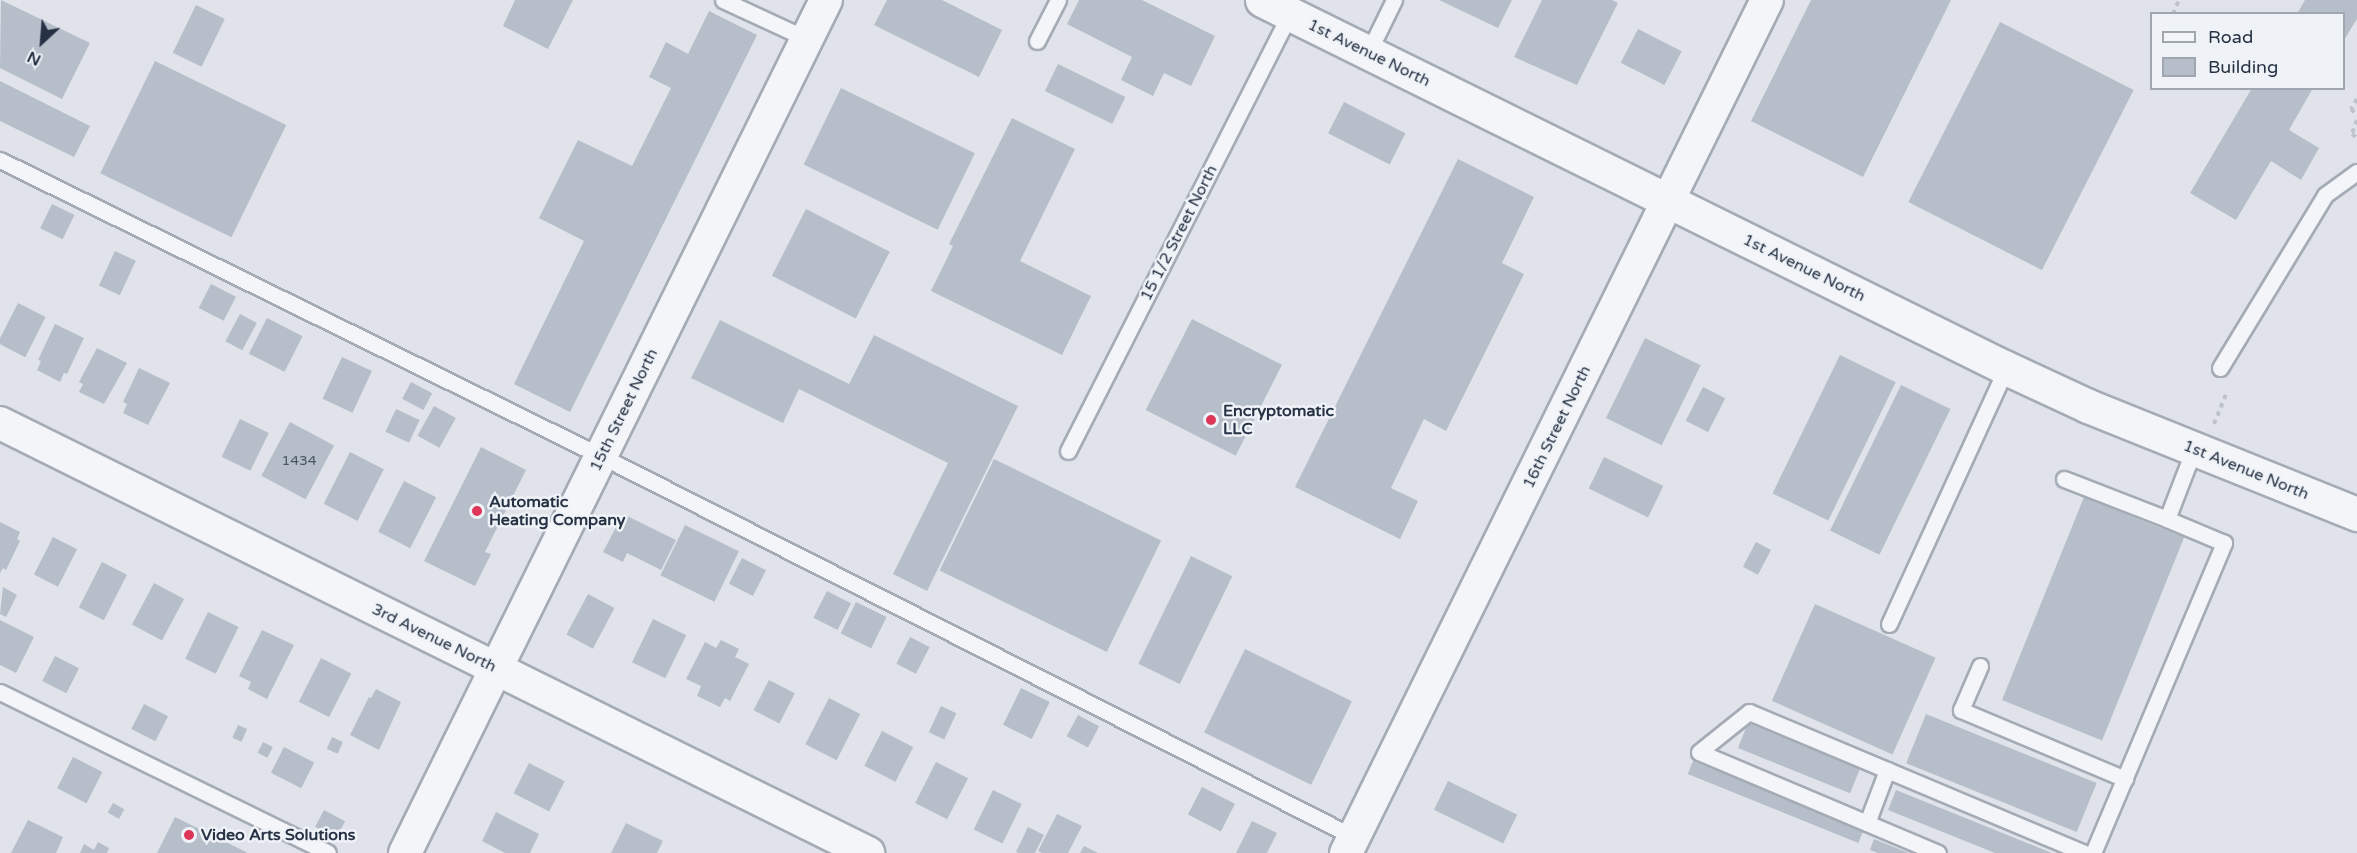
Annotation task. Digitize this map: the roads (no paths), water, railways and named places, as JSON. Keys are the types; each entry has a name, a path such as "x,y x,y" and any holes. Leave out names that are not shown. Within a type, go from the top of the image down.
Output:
{"street":[{"name":"15th Street North","path":"405,853 826,0"},
{"name":"16th Street North","path":"1350,845 1767,0"},
{"name":"1st Avenue North","path":"1276,7 2006,368 2088,406 2357,514"},
{"name":"3rd Avenue North","path":"0,423 868,853"}],"lane":[{"path":"723,0 807,39"},
{"path":"1037,41 1058,0"},
{"path":"1368,53 1394,0"},
{"name":"15 1/2 Street North","path":"1068,452 1276,7"},
{"path":"0,160 601,456 1350,845"},
{"path":"2220,368 2325,195 2357,172"},
{"path":"1889,624 2006,368"},
{"path":"2167,519 2194,449"},
{"path":"2064,479 2224,543 2094,853"},
{"path":"1980,666 1961,710 2125,778"},
{"path":"0,692 328,853"},
{"path":"1938,853 1699,752 1749,712 2084,853"},
{"path":"1867,823 1887,770"}],"place":[{"name":"Encryptomatic LLC","path":"1211,420"},
{"name":"Automatic Heating Company","path":"477,511"},
{"name":"Video Arts Solutions","path":"189,835"}]}
